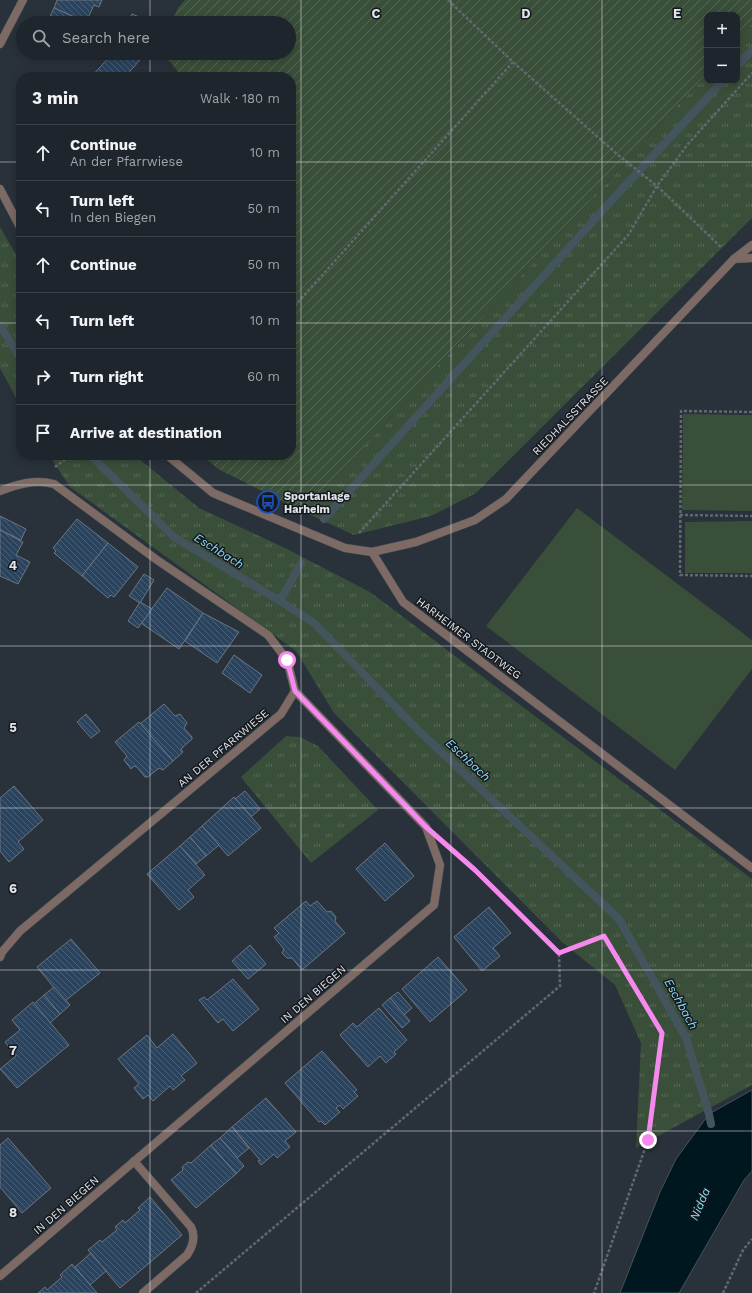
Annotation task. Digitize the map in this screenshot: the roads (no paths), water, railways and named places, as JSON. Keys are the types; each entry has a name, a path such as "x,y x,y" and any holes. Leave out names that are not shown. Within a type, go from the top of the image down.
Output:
{"street":[{"path":"0,44 23,0"},
{"path":"0,189 16,219"},
{"name":"RIEDHALSSTRASSE","path":"372,552 416,542 475,520 506,498 734,259 752,245"},
{"path":"734,259 752,258"},
{"path":"172,460 213,493 345,548 372,552"},
{"path":"0,491 40,480 54,484 157,560 268,635 287,660 295,691"},
{"name":"HARHEIMER STADTWEG","path":"372,552 403,602 752,868"},
{"name":"AN DER PFARRWIESE","path":"0,957 2,952 20,931 281,714 295,691"},
{"name":"IN DEN BIEGEN","path":"0,1276 434,905 440,865 426,827 295,691"},
{"path":"134,1161 194,1232 192,1248 187,1255 143,1293"}],"water":[{"name":"Nidda","path":"752,1090 752,1171 744,1180 679,1293 620,1293 660,1192 676,1159 709,1114"}],"waterway":[{"path":"740,63 752,50"},
{"path":"324,519 622,189 720,84"},
{"name":"Eschbach","path":"0,326 16,350"},
{"name":"Eschbach","path":"95,460 174,537 314,623 420,732 619,919 686,1038 711,1124"},
{"path":"280,601 301,563"}],"place":[{"name":"Sportanlage Harheim","path":"268,502"}]}
